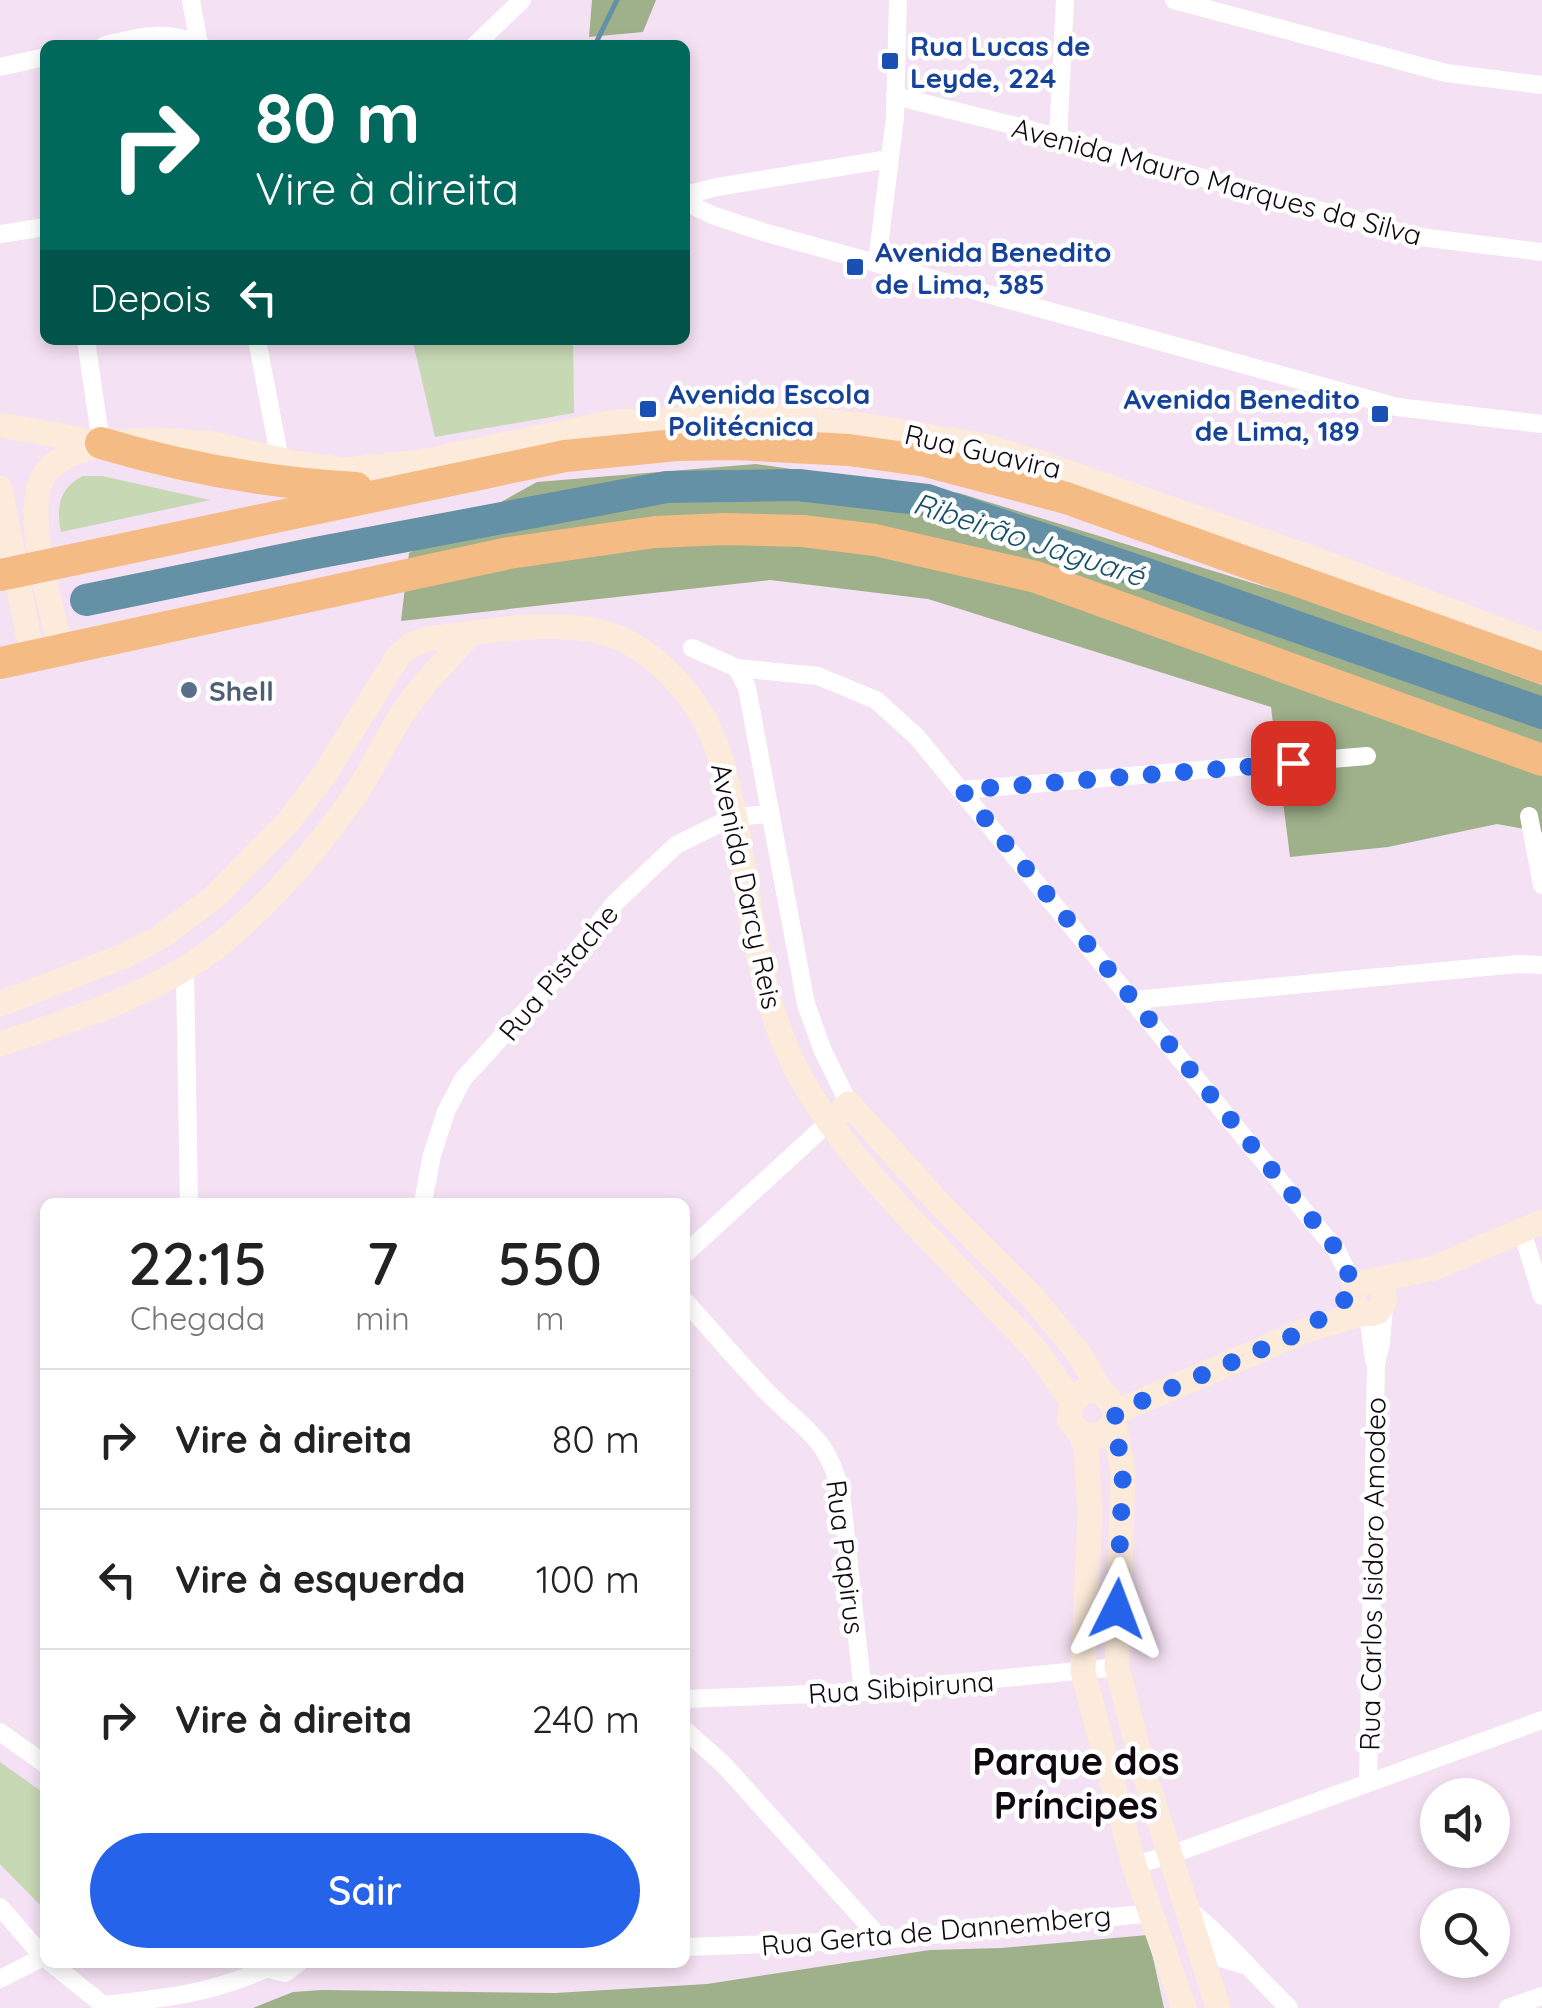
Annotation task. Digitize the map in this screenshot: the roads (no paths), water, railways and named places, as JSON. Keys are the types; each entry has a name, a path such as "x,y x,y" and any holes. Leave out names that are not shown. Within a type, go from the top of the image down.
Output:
{"highway":[{"path":"102,443 224,472 395,490"},
{"path":"20,571 564,456 677,444 736,444 849,450 926,460 1066,498 1538,646"},
{"path":"0,684 21,677 31,656 562,545 654,532 725,528 803,531 874,540 1036,577 1542,760"}],"main road":[{"name":"Rua Guavira","path":"102,443 209,443 346,470 388,468 614,422 779,417 862,424 980,444 1054,467 1316,560 1538,646"},
{"path":"0,425 102,443"},
{"path":"20,571 45,473 66,456 102,443"},
{"path":"0,488 20,571 31,656"},
{"name":"Avenida Darcy Reis","path":"0,1004 159,938 213,898 289,821 326,772 399,655 411,645 427,639 543,626 592,630 625,639 672,674 702,718 720,755 762,967 779,1032 801,1077 922,1184 1034,1298 1080,1354 1110,1409 1123,1471 1117,1667 1218,2008"},
{"path":"0,1044 79,1017 184,969 250,916 290,877 356,794 418,692 470,634"},
{"name":"Avenida Darcy Reis","path":"839,1113 884,1190 1036,1351 1072,1402"},
{"path":"884,1190 901,1181 922,1184"},
{"path":"1081,1434 1100,1436 1110,1409 1304,1331 1434,1268 1532,1227"},
{"path":"1110,1409 1084,1391 1072,1402 1069,1420 1086,1447 1090,1514 1083,1672 1134,1864 1184,2008"},
{"name":"Rua Gerta de Dannemberg","path":"1152,1913 1187,1908"}],"street":[{"path":"191,0 199,40"},
{"path":"479,40 522,0"},
{"path":"877,262 890,159 898,0"},
{"path":"1058,139 1065,0"},
{"path":"1174,0 1446,73 1542,85"},
{"path":"128,40 174,34 190,40"},
{"path":"0,67 40,59"},
{"name":"Avenida Mauro Marques da Silva","path":"895,96 1412,236 1542,252"},
{"path":"690,196 717,187 890,159"},
{"path":"690,201 712,215 756,230 1397,406 1542,424"},
{"path":"0,234 40,228"},
{"path":"87,345 102,443"},
{"path":"258,345 280,460"},
{"path":"692,648 738,668"},
{"name":"Rua Carlos Isidoro Amodeo","path":"738,668 818,676 876,700 917,737 1337,1250 1369,1300 1376,1365 1368,1782"},
{"name":"Avenida Darcy Reis","path":"738,668 751,707 806,1004 839,1113"},
{"path":"962,790 1367,756"},
{"name":"Rua Pistache","path":"425,1198 432,1154 446,1112 463,1079 550,984 615,903 676,845 733,817 770,814"},
{"path":"1529,816 1542,885"},
{"path":"1134,1000 1542,964"},
{"path":"184,969 189,1198"},
{"path":"690,1249 839,1113"},
{"path":"1532,1227 1542,1296"},
{"name":"Rua Papirus","path":"690,1306 770,1395 816,1436 834,1465 841,1493 863,1692"},
{"name":"Rua Sibipiruna","path":"690,1700 863,1692 1117,1667"},
{"path":"1134,1864 1170,1855 1542,1720"},
{"path":"0,1732 40,1760"},
{"path":"690,1734 724,1765 882,1940"},
{"path":"0,1907 40,1953"},
{"path":"1187,1908 1233,1947 1243,1964 1289,2008"},
{"name":"Rua Gerta de Dannemberg","path":"690,1948 882,1940 1152,1913"},
{"path":"1196,1942 1216,1957 1243,1964"},
{"path":"0,1978 40,1962"},
{"path":"56,1968 104,2006 201,1994 234,1984 263,1968"},
{"path":"1508,2008 1542,1996"}],"waterway":[{"path":"597,40 617,0"},
{"name":"Ribeirão Jaguaré","path":"86,600 667,487 798,485 927,500 1542,713"}],"place":[{"name":"Rua Lucas de Leyde, 224","path":"890,61"},
{"name":"Avenida Benedito de Lima, 385","path":"855,267"},
{"name":"Avenida Escola Politécnica","path":"648,409"},
{"name":"Avenida Benedito de Lima, 189","path":"1380,414"},
{"name":"Shell","path":"189,690"}],"district":[{"name":"Parque dos Príncipes","path":"1076,1783"}]}
